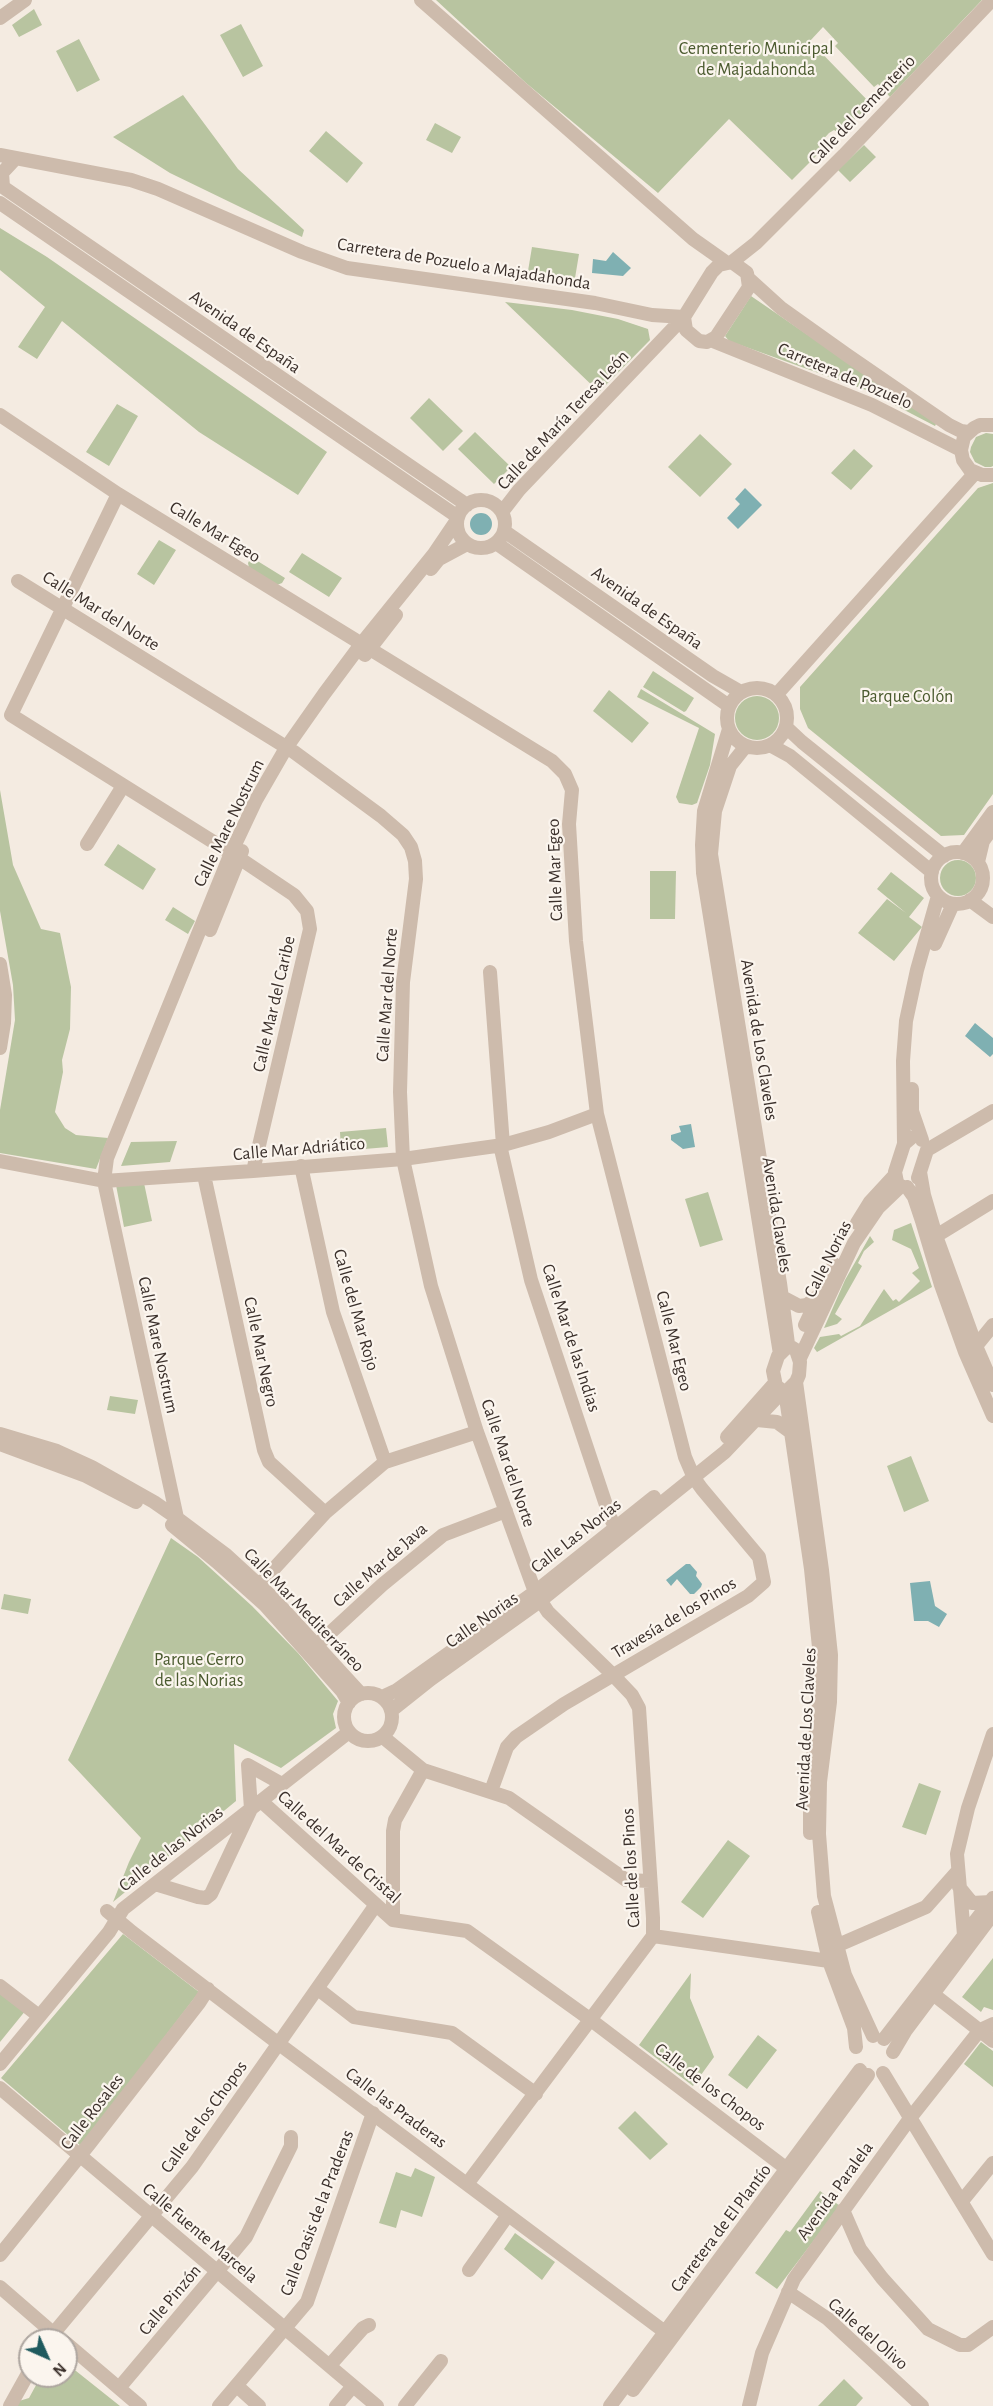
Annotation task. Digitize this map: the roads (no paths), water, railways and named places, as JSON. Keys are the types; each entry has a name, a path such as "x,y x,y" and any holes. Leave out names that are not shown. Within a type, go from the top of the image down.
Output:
{"street":[{"path":"0,18 25,0"},
{"path":"410,0 451,38 599,158 693,239 748,276 782,308 949,425 968,432"},
{"path":"416,0 448,30 451,38"},
{"path":"421,0 599,158"},
{"name":"Calle del Cementerio","path":"730,263 756,243 992,0"},
{"path":"451,38 459,39 516,88 539,103"},
{"name":"Carretera de Pozuelo a Majadahonda","path":"0,155 131,180 158,189 302,252 347,268 595,303 652,315 683,318"},
{"name":"Avenida de España","path":"16,158 3,173 2,186 467,505"},
{"name":"Avenida de España","path":"0,203 457,519"},
{"path":"693,239 706,257 712,272"},
{"name":"Calle del Cementerio","path":"748,276 756,243"},
{"path":"730,263 719,265 712,272 683,318 683,325 690,336 699,342 713,341 744,297 748,276"},
{"path":"652,315 660,331 661,341"},
{"name":"Calle de María Teresa León","path":"502,512 519,490 683,318"},
{"name":"Calle de María Teresa León","path":"651,352 674,338 690,336"},
{"name":"Carretera de Pozuelo","path":"713,341 872,405 961,450"},
{"name":"Calle Mar Egeo","path":"0,415 118,494 552,760 565,774 572,790 569,824 576,941 597,1114 685,1457 692,1473"},
{"path":"993,425 980,425 968,432 961,450 966,465 975,473 982,476 993,475"},
{"path":"777,694 975,473"},
{"path":"63,607 118,494"},
{"path":"479,500 486,501 502,512 505,525 500,537 482,548 467,544 459,534 457,519 467,505 479,500"},
{"name":"Calle Mare Nostrum","path":"177,1518 104,1180 116,1161 235,856 290,750 331,698 366,645 440,556 457,519"},
{"name":"Avenida de España","path":"500,537 741,692"},
{"name":"Avenida de España","path":"500,537 729,705"},
{"name":"Calle Mare Nostrum","path":"440,556 467,544"},
{"name":"Calle Mar del Norte","path":"18,581 290,750 381,816 403,835 411,847 416,879 403,982 400,1092 403,1159 431,1286 477,1432 537,1597"},
{"name":"Calle Mar del Caribe","path":"63,607 11,715 294,895 307,911 310,929 253,1171"},
{"path":"759,687 777,694 786,707 786,727 777,740 763,747 746,746 739,742 729,729 727,713 729,705 741,692 759,687"},
{"path":"786,727 944,856"},
{"name":"Avenida Claveles","path":"729,729 704,811 703,873 791,1352"},
{"path":"770,745 790,756 932,872 934,888 938,896 953,904 970,900 988,889 978,862 983,841 993,827"},
{"name":"Avenida de Los Claveles","path":"746,746 730,766 715,811 711,854 791,1352"},
{"path":"87,844 123,786"},
{"path":"963,853 993,812"},
{"path":"932,872 944,856 953,852 963,853 978,862"},
{"path":"938,896 916,970 906,1021 901,1183 914,1197 941,1285 965,1352 993,1416"},
{"path":"970,900 993,917"},
{"path":"924,1145 912,1111 911,1061 914,1023 925,973 939,930 953,904"},
{"path":"0,964 5,995 0,1048"},
{"name":"Calle Mar de las Indias","path":"490,972 501,1145 531,1280 618,1532"},
{"path":"924,1145 993,1111"},
{"name":"Calle Mar Adriático","path":"0,1161 104,1180 204,1175 403,1159 501,1145 549,1132 597,1114"},
{"path":"904,1144 910,1138 915,1137 924,1145"},
{"name":"Calle Norias","path":"791,1352 847,1239 870,1202 901,1183 916,1181 921,1172 924,1145"},
{"name":"Calle del Mar Rojo","path":"301,1166 333,1312 385,1462"},
{"path":"921,1172 924,1195 936,1236 993,1386"},
{"name":"Calle Mar Negro","path":"204,1175 264,1450 269,1462 325,1513"},
{"name":"Calle Norias","path":"791,1352 854,1243 878,1209 901,1183"},
{"path":"936,1236 993,1201"},
{"path":"782,1297 799,1306 807,1305 817,1298"},
{"path":"976,1346 993,1325"},
{"path":"692,1473 729,1436 785,1387 801,1367 791,1352 773,1371 785,1387"},
{"name":"Avenida de Los Claveles","path":"785,1387 820,1657 819,1703 810,1782 810,1836 815,1896 829,1961 854,2028 856,2047"},
{"name":"Avenida de Los Claveles","path":"785,1387 822,1570 831,1655 830,1702 820,1782 819,1834 824,1896 845,1975 878,2037"},
{"name":"Calle Norias","path":"392,1710 692,1473 725,1452 757,1420 785,1387"},
{"path":"757,1420 777,1422 792,1433"},
{"path":"259,1585 325,1513 385,1462 477,1432"},
{"name":"Calle Mar Mediterráneo","path":"0,1434 57,1451 92,1467 154,1502 177,1518 225,1554 259,1585 361,1694"},
{"name":"Calle Mar Mediterráneo","path":"0,1444 86,1476 149,1509 172,1526 265,1605 342,1691 349,1703"},
{"name":"Travesía de los Pinos","path":"613,1675 748,1596 764,1582 759,1557 692,1473"},
{"name":"Calle Mar de Java","path":"317,1645 382,1585 443,1535 506,1511"},
{"name":"Calle de los Pinos","path":"467,2184 653,1936 639,1708 632,1695 548,1612 537,1597"},
{"name":"Calle Las Norias","path":"382,1697 398,1690 537,1597"},
{"path":"491,1791 507,1747 516,1737 564,1704 613,1675"},
{"path":"361,1694 376,1694 382,1697 392,1710 392,1725 383,1737 377,1740 361,1741 349,1732 344,1718 349,1703 361,1694"},
{"name":"Calle de las Norias","path":"0,2064 109,1932 112,1915 123,1909 349,1732"},
{"path":"964,1935 957,1854 962,1830 993,1734"},
{"path":"383,1737 423,1770 509,1798 626,1880 650,1881"},
{"path":"155,1884 206,1898 211,1894 256,1805 248,1765 282,1784"},
{"path":"393,1920 395,1820 423,1770"},
{"name":"Calle del Mar de Cristal","path":"256,1805 393,1920"},
{"path":"836,1946 926,1907 957,1872"},
{"path":"959,1887 972,1903 992,1905"},
{"path":"992,1905 933,1994 906,2030 893,2052 892,2064 883,2073 864,2073 854,2059 856,2047 863,2039 878,2037 992,1905"},
{"name":"Calle de los Chopos","path":"62,2328 192,2167 375,1906"},
{"name":"Calle las Praderas","path":"112,1915 279,2044 665,2332"},
{"name":"Calle de los Chopos","path":"393,1920 468,1931 591,2020 787,2169"},
{"path":"653,1936 829,1961"},
{"path":"0,1986 39,2016"},
{"name":"Calle Rosales","path":"0,2255 81,2155 208,1989"},
{"path":"318,1989 354,2017 452,2033 536,2094"},
{"path":"933,1994 993,2041"},
{"name":"Avenida Paralela","path":"749,2406 762,2353 794,2279 911,2117 980,2030 993,2024"},
{"path":"878,2037 893,2052"},
{"name":"Carretera de El Plantío","path":"610,2406 787,2169 864,2073"},
{"name":"Carretera de El Plantío","path":"621,2406 864,2073"},
{"path":"883,2073 993,2254"},
{"name":"Calle Fuente Marcela","path":"0,2088 376,2406"},
{"name":"Calle Oasis de la Praderas","path":"219,2406 307,2301 373,2113"},
{"name":"Calle Pinzón","path":"119,2388 246,2237 291,2146 291,2137"},
{"path":"962,2201 993,2163"},
{"path":"843,2210 860,2248 882,2278 928,2329 960,2345 968,2346 993,2327"},
{"path":"469,2270 508,2215"},
{"path":"0,2287 43,2328"},
{"name":"Calle del Olivo","path":"788,2292 828,2319 922,2406"},
{"path":"330,2365 363,2328 369,2325"},
{"path":"78,2353 140,2406"},
{"path":"405,2406 441,2361"},
{"path":"237,2386 259,2406"},
{"path":"336,2406 353,2386"},
{"path":"10,2406 20,2388"}],"water":[{"path":"613,252 631,268 623,276 592,273 593,259 606,261"},
{"path":"745,488 762,505 738,529 727,518 740,504 735,499"},
{"path":"481,513 489,516 492,524 489,532 481,535 473,532 470,524 473,516"},
{"path":"975,1023 993,1038 993,1054 990,1057 965,1036"},
{"path":"691,1124 695,1147 683,1149 671,1140 671,1135 681,1132 679,1126"},
{"path":"686,1564 690,1564 697,1572 696,1576 702,1584 694,1594 690,1594 677,1579 671,1586 666,1580"},
{"path":"930,1581 935,1606 947,1614 939,1627 928,1621 914,1621 910,1583"}],"park label":[{"name":"Cementerio Municipal de Majadahonda","path":"756,59"},
{"name":"Parque Colón","path":"907,697"},
{"name":"Parque Cerro de las Norias","path":"199,1670"}]}
